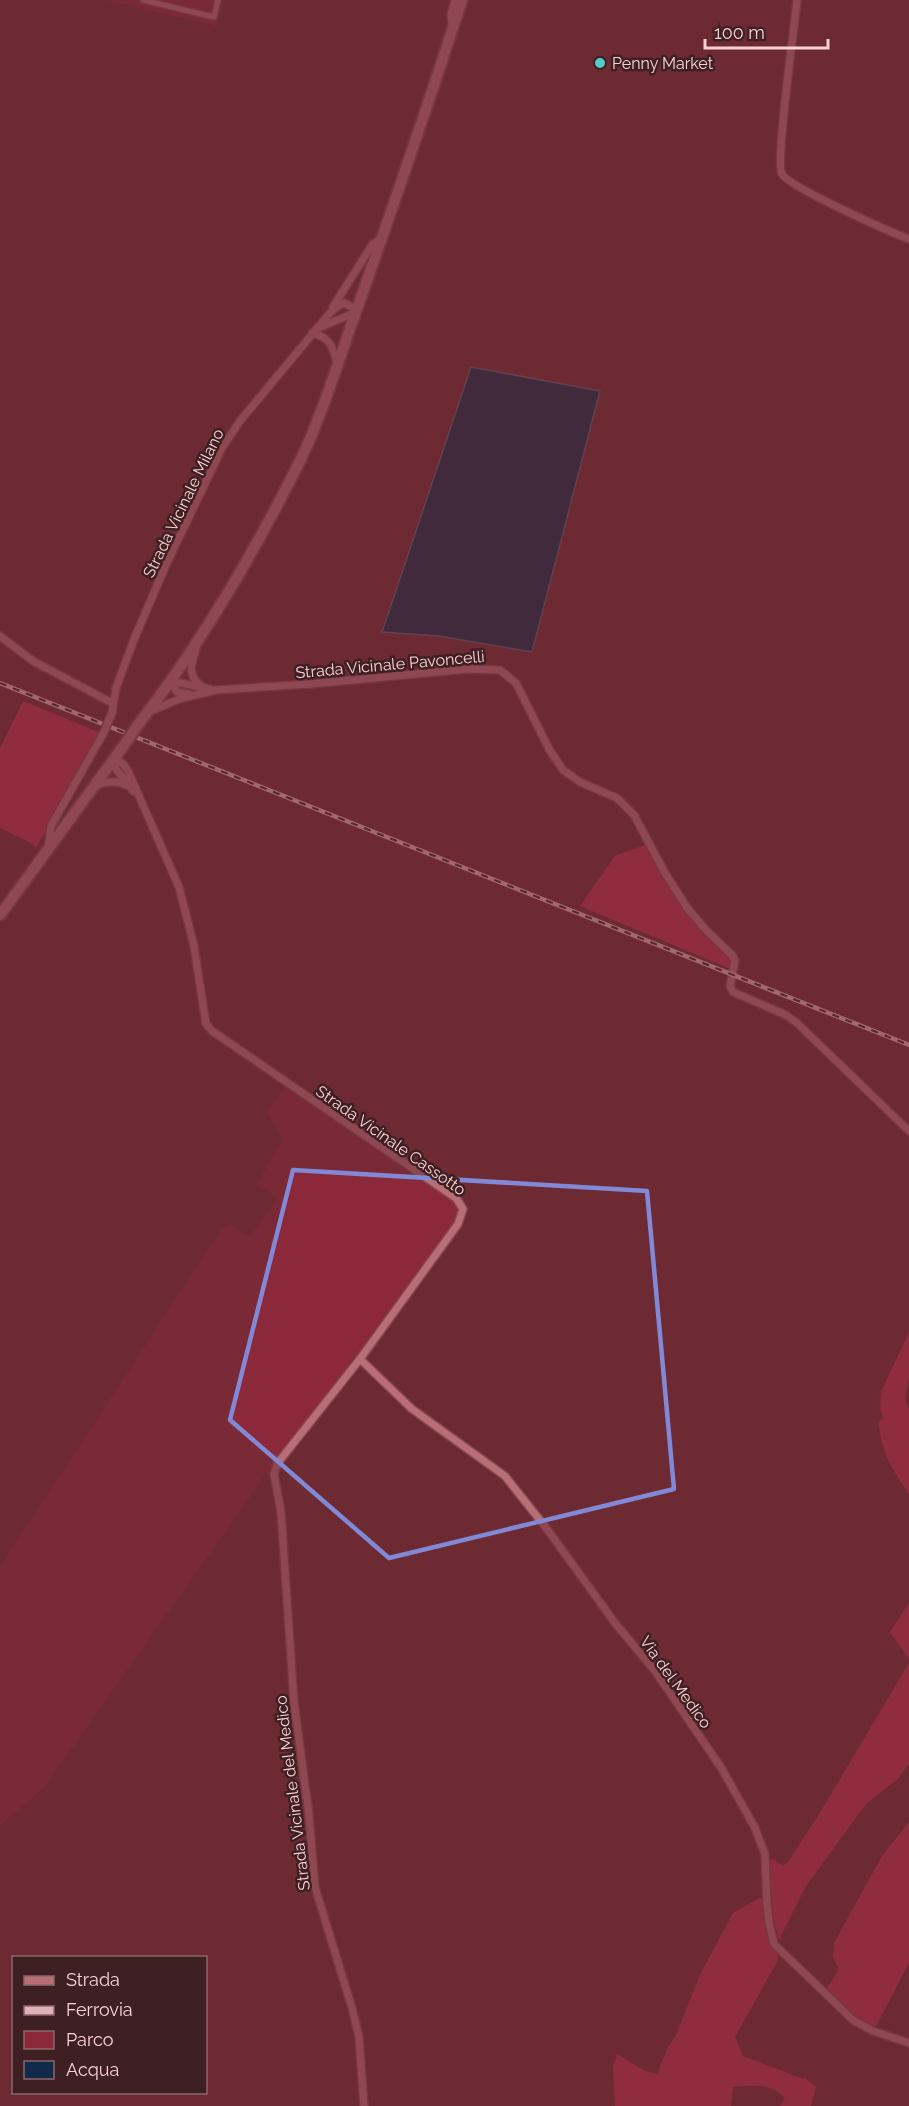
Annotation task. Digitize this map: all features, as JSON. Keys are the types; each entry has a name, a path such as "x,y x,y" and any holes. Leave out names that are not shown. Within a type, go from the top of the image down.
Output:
{"main road":[{"path":"0,915 201,636 254,549 301,458 383,236 462,0"}],"street":[{"path":"143,0 214,17 218,0"},
{"path":"453,30 451,14 455,0"},
{"path":"797,0 784,111 781,172 788,181 909,239"},
{"name":"Strada Vicinale Milano","path":"48,847 51,826 103,734 112,713 112,703 124,664 166,565 222,448 240,421 329,314 372,245 383,236"},
{"path":"329,314 344,303 356,310"},
{"path":"312,333 324,324 356,310"},
{"path":"312,333 330,342 337,363"},
{"path":"0,636 41,666 112,703"},
{"path":"201,636 191,665 191,672 201,687"},
{"name":"Strada Vicinale Pavoncelli","path":"147,713 194,694 216,690 311,684 468,669 500,670 516,683 549,749 563,770 572,778 617,798 634,816 665,873 688,909 705,930 732,955 735,961 730,986 733,992 786,1015 797,1023 909,1131"},
{"path":"170,681 177,692 194,694"},
{"name":"Strada Vicinale Pavoncelli","path":"170,681 216,690"},
{"path":"114,758 116,769 137,795"},
{"path":"114,758 126,768 137,795"},
{"path":"92,788 107,781 120,782 130,787"},
{"name":"Strada Vicinale Cassotto","path":"137,795 179,887 194,946 206,1024 212,1031 456,1198 463,1206 463,1213 458,1224 360,1359 275,1468 289,1614"},
{"name":"Via del Medico","path":"360,1359 426,1420 505,1476 547,1529 615,1623 655,1671 722,1769 755,1828 765,1854 767,1905 774,1944 853,2020 873,2031 909,2043"},
{"name":"Strada Vicinale del Medico","path":"289,1614 294,1702 309,1815 315,1887 352,2008 358,2037 364,2106"}],"highlighted area":[{"path":"293,1170 647,1191 674,1489 389,1558 230,1420"}],"green space":[{"path":"105,0 223,0 217,26"},
{"path":"285,1085 457,1201 459,1218 290,1447 274,1477 267,1473 264,1477 43,1789 0,1825 0,1567 221,1230 229,1223 250,1237 277,1197 256,1185 283,1139 267,1113"}],"shaded area":[{"path":"23,701 101,733 36,848 31,843 0,828 0,748"},
{"path":"648,844 668,879 733,960 733,970 580,906 615,856"},
{"path":"909,1332 909,1378 905,1399 909,1410 909,1494 888,1460 879,1422 883,1418 880,1406 881,1392"},
{"path":"909,1603 909,1659 890,1632"},
{"path":"909,1663 909,1763 898,1779 866,1804 806,1886 779,1940 772,1913 769,1860 773,1859 783,1866 788,1862"},
{"path":"909,1822 909,1963 875,2028 846,2010 826,1989 837,1973 838,1967 833,1957 834,1943 882,1856"},
{"path":"767,1894 771,1930 780,1950 777,1962 735,2037 743,2056 805,2078 816,2087 811,2106 780,2106 785,2098 780,2093 767,2087 753,2086 733,2087 731,2106 615,2106 613,2067 617,2054 645,2071 657,2074 667,2049 676,2035 701,1973 733,1913"}],"water":[{"path":"471,367 600,391 532,652 439,636 382,632"}],"railway":[{"path":"0,683 909,1045"}],"place":[{"name":"Penny Market","path":"600,63"}]}
